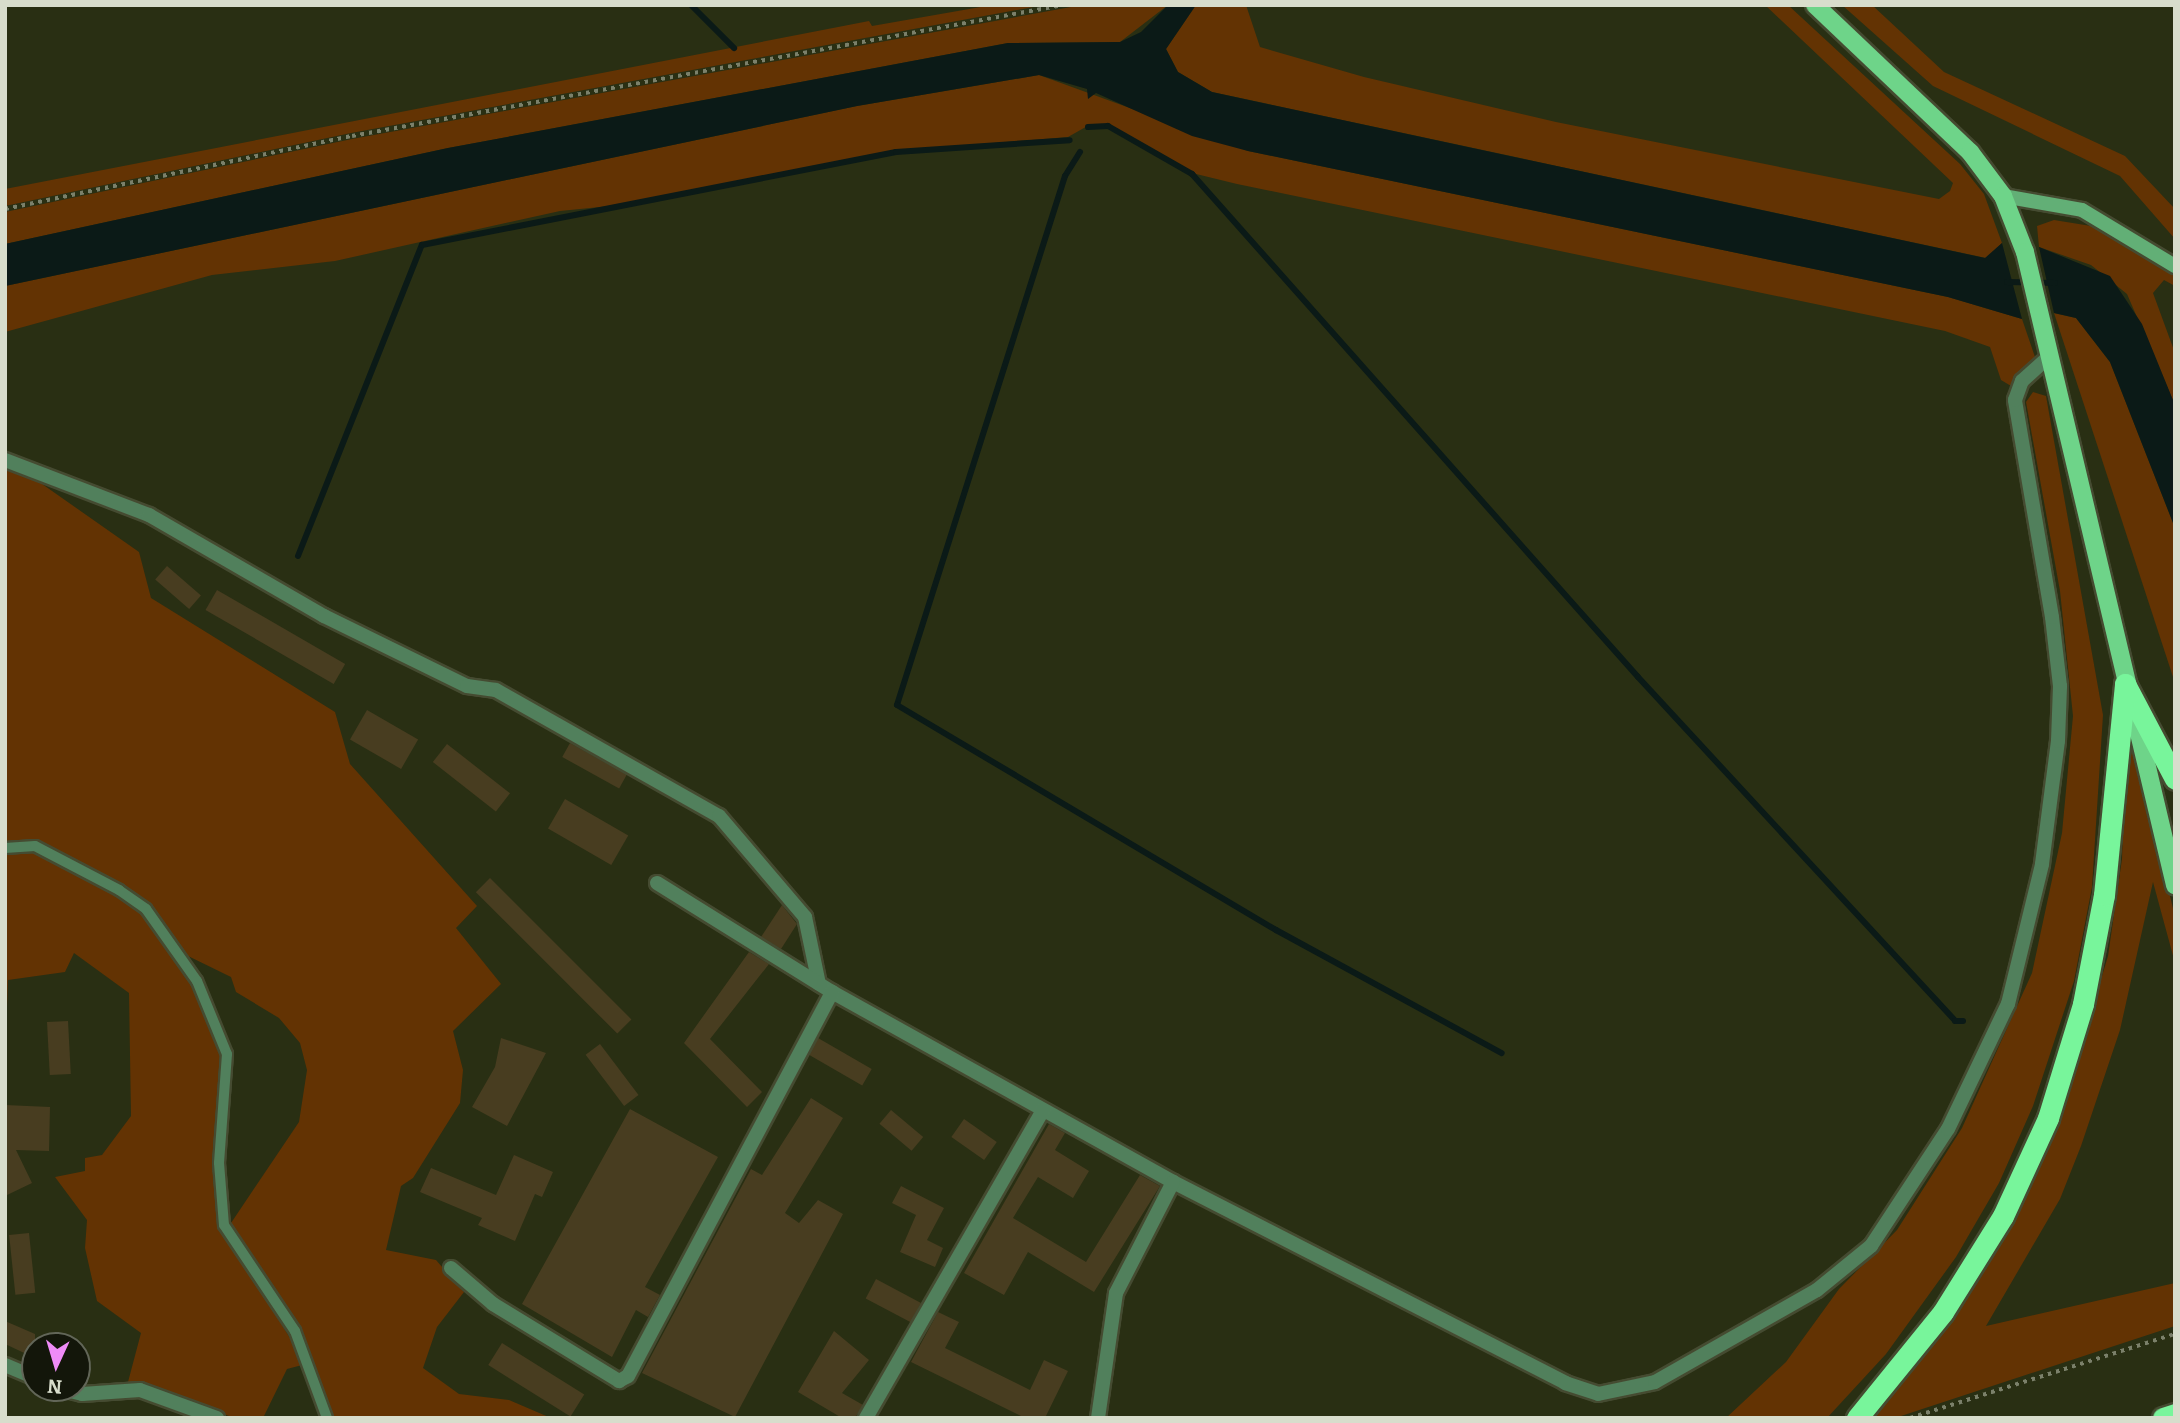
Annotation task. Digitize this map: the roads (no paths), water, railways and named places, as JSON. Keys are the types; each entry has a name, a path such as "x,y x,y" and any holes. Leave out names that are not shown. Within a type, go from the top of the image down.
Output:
{"highway":[{"path":"2124,684 2175,779"},
{"path":"1857,1418 1943,1312 2003,1216 2048,1118 2082,1004 2104,895 2124,684"},
{"path":"2163,1418 2175,1414"}],"main road":[{"path":"1815,5 1970,152 2003,196 2025,252 2124,684 2175,885"}],"street":[{"path":"2003,196 2082,210 2175,265"},
{"path":"657,883 825,988 1173,1182 1565,1383 1598,1394 1655,1382 1849,1269 1894,1217 1972,1086 2008,1004 2029,929 2050,809 2060,686 2015,400 2028,374 2049,357"},
{"path":"5,460 149,515 324,615 467,686 496,690 719,816 805,917 825,988 628,1376 619,1381 573,1353 493,1304 451,1268"},
{"path":"866,1418 1044,1110"},
{"path":"1098,1418 1116,1293 1173,1182"},
{"path":"91,1393 140,1390 217,1418"}],"lane":[{"path":"5,848 34,846 119,890 146,909 197,981 227,1054 219,1163 224,1225 295,1331 327,1418"}],"waterway":[{"path":"691,5 734,48"},
{"path":"1088,127 1108,126 1192,174 1638,677 1955,1021 1963,1021"},
{"path":"298,556 422,245 896,152 1070,140"},
{"path":"1080,152 1065,176 897,705 1276,930 1502,1053"},
{"path":"2007,282 2055,283"}]}
